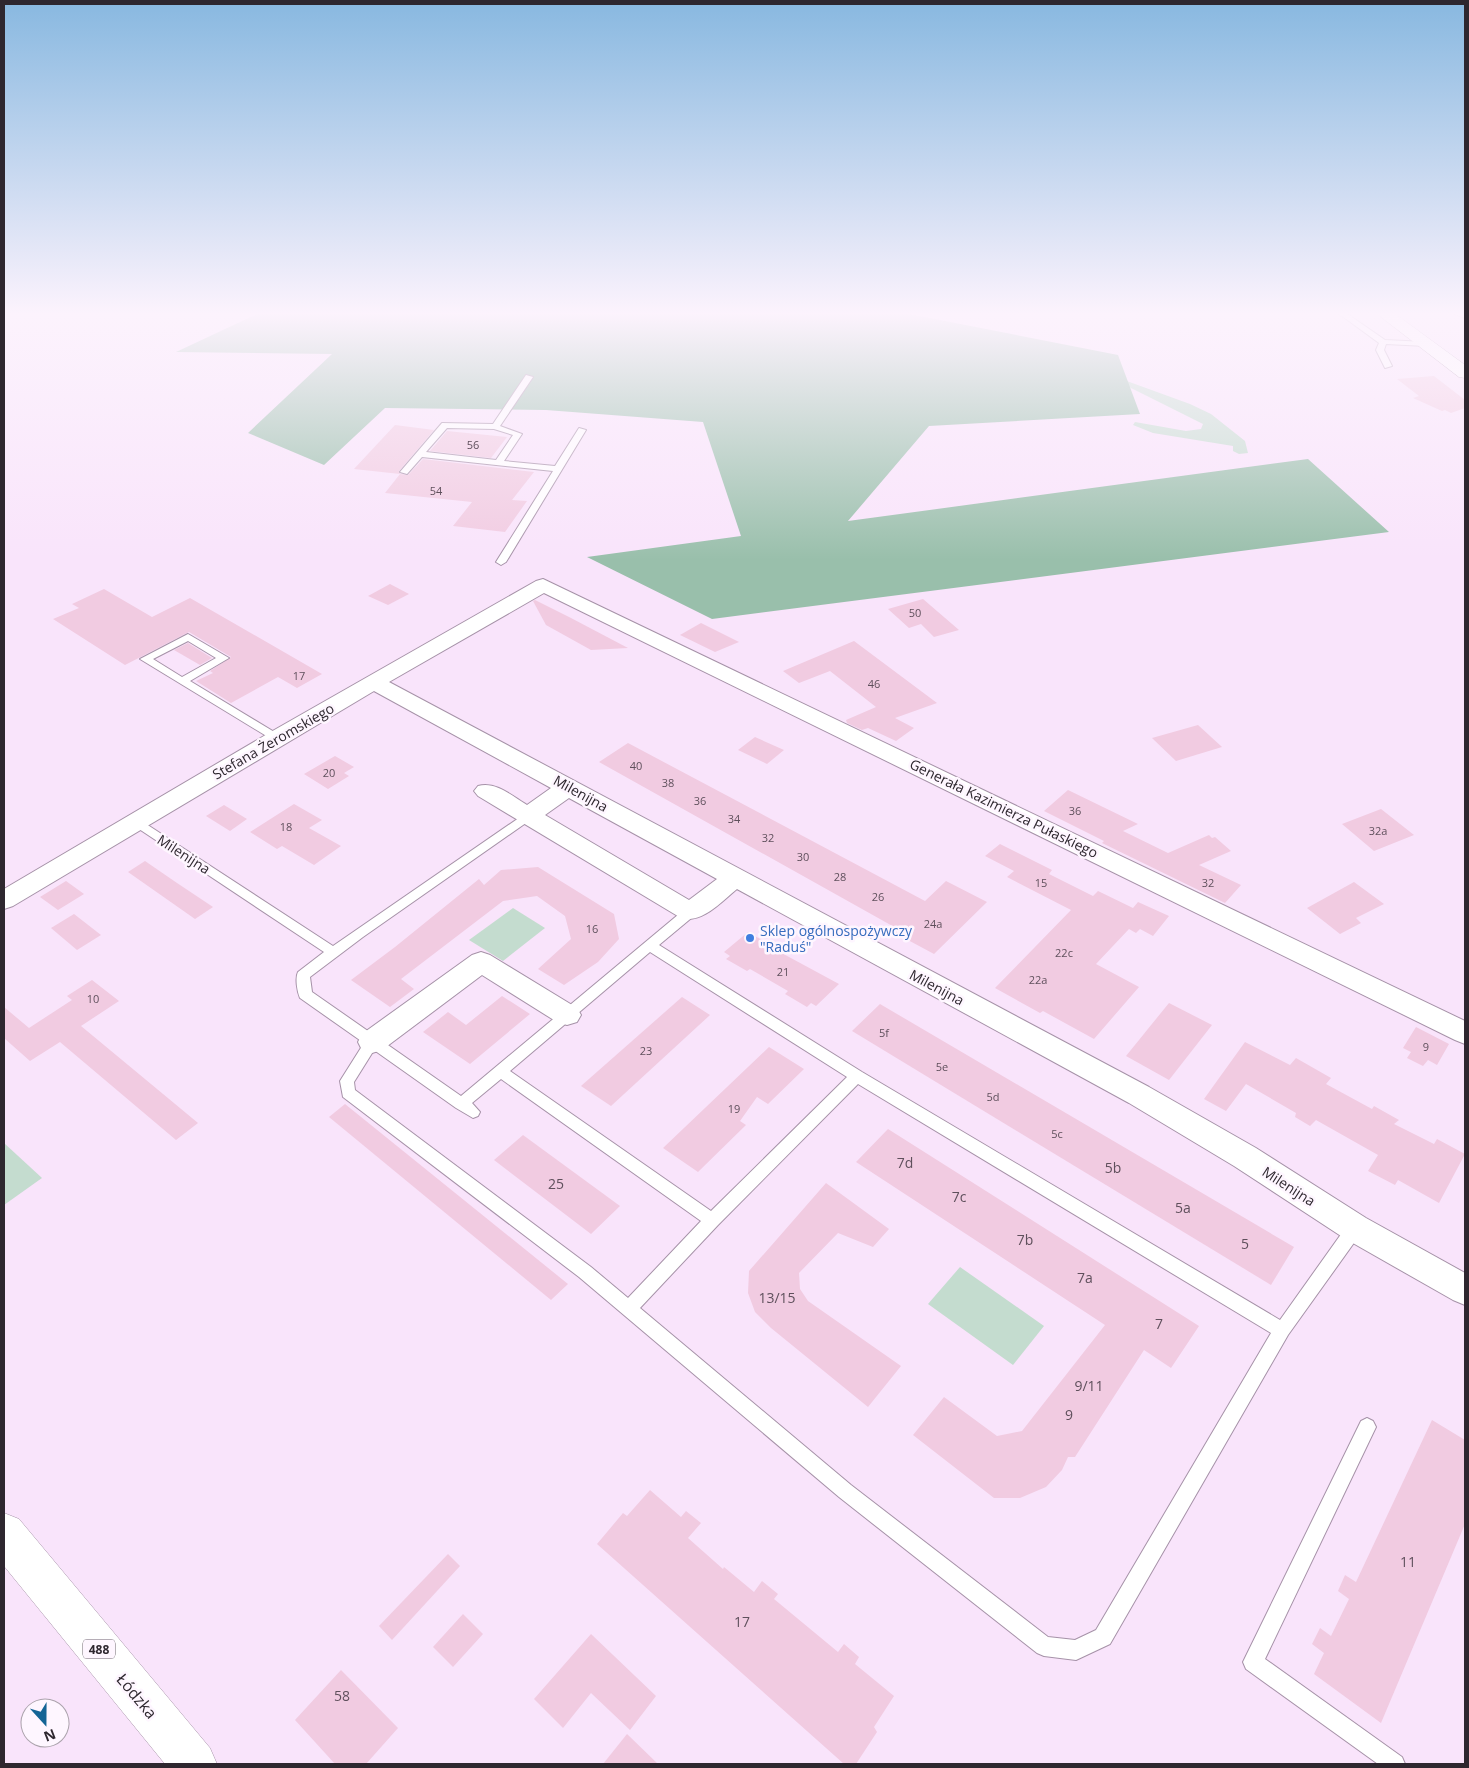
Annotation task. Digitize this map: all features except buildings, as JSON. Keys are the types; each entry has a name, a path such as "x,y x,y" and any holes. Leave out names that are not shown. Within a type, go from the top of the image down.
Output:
{"main road":[{"name":"Łódzka","path":"4,1534 194,1764"}],"street":[{"name":"Stefana Żeromskiego","path":"4,900 277,738 543,585"},
{"name":"Generała Kazimierza Pułaskiego","path":"543,585 1465,1033"},
{"name":"Milenijna","path":"374,683 569,786 735,878 1139,1095 1245,1157 1354,1228 1465,1290"},
{"path":"529,815 569,786"},
{"path":"486,791 690,912 735,878"},
{"path":"372,1042 482,962 567,1015"}],"lane":[{"path":"495,427 517,396"},
{"path":"404,472 445,425 495,427 518,434 498,463"},
{"path":"501,562 582,430"},
{"path":"420,454 557,469"},
{"path":"182,681 224,658 188,637 145,659 277,738"},
{"path":"473,1112 305,994 303,975 529,815"},
{"name":"Milenijna","path":"136,823 333,952"},
{"path":"461,1104 690,912"},
{"path":"650,946 856,1076 1282,1330"},
{"path":"372,1042 347,1081 348,1093 585,1272 845,1491 1044,1646 1076,1650 1103,1638 1282,1330 1354,1228"},
{"path":"500,1071 712,1220"},
{"path":"629,1309 712,1220 856,1076"},
{"path":"1367,1427 1253,1662 1395,1764"}],"green space":[{"path":"288,396 1133,396 1140,414 929,426 848,521 1308,459 1389,532 712,619 587,557 741,536 703,422 546,410 385,408 324,465 248,433"},
{"path":"1146,396 1167,396 1211,414 1245,441 1248,453 1239,454 1233,451 1233,446 1153,433 1133,425 1135,422 1186,431 1201,429 1203,424"},
{"path":"513,908 545,928 503,961 469,940"},
{"path":"4,1143 42,1178 4,1205"},
{"path":"960,1267 1044,1326 1013,1365 928,1304"}],"place":[{"name":"Sklep ogólnospożywczy \"Raduś\"","path":"750,938"}]}
